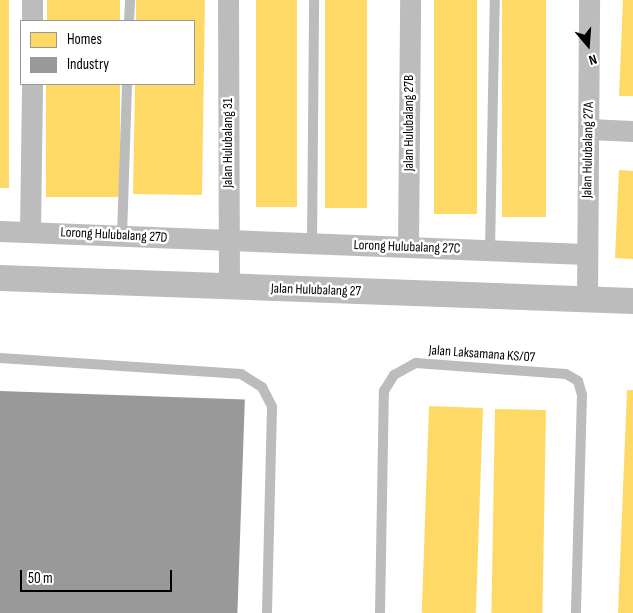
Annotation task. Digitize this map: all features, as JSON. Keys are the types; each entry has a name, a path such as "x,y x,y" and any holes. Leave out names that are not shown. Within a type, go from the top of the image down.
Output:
{"street":[{"path":"32,0 32,20"},
{"name":"Jalan Hulubalang 31","path":"228,0 229,287"},
{"name":"Jalan Hulubalang 27B","path":"408,247 410,0"},
{"name":"Jalan Hulubalang 27A","path":"587,299 589,0"},
{"path":"30,232 32,85"},
{"path":"588,129 633,131"},
{"name":"Lorong Hulubalang 27D","path":"0,231 228,240"},
{"name":"Lorong Hulubalang 27C","path":"228,240 586,254"},
{"name":"Jalan Hulubalang 27","path":"0,278 633,301"}],"lane":[{"path":"129,20 130,0"},
{"path":"312,244 314,0"},
{"path":"490,250 495,0"},
{"path":"122,236 127,85"},
{"path":"0,358 242,374 262,387 272,407 268,613"},
{"name":"Jalan Laksamana KS/07","path":"380,613 384,391 394,375 416,363 566,374 578,381 582,395 576,613"}],"building: Homes":[{"path":"0,0 9,0 9,188 0,188"},
{"path":"47,0 120,0 120,20 47,20"},
{"path":"136,0 205,0 202,195 133,194 135,85 195,85 195,20 136,20"},
{"path":"256,0 297,0 297,207 256,207"},
{"path":"325,0 367,0 367,208 325,208"},
{"path":"434,0 477,0 477,214 434,214"},
{"path":"502,0 546,0 546,217 502,217"},
{"path":"623,0 633,0 633,96 619,96"},
{"path":"46,85 120,85 120,197 46,197"},
{"path":"619,170 633,171 633,259 615,258"},
{"path":"627,390 633,390 633,613 618,613"},
{"path":"429,406 483,408 476,613 422,613"},
{"path":"495,409 546,410 542,613 491,613"}],"building: Industry":[{"path":"0,391 245,400 237,613 0,613"}]}
